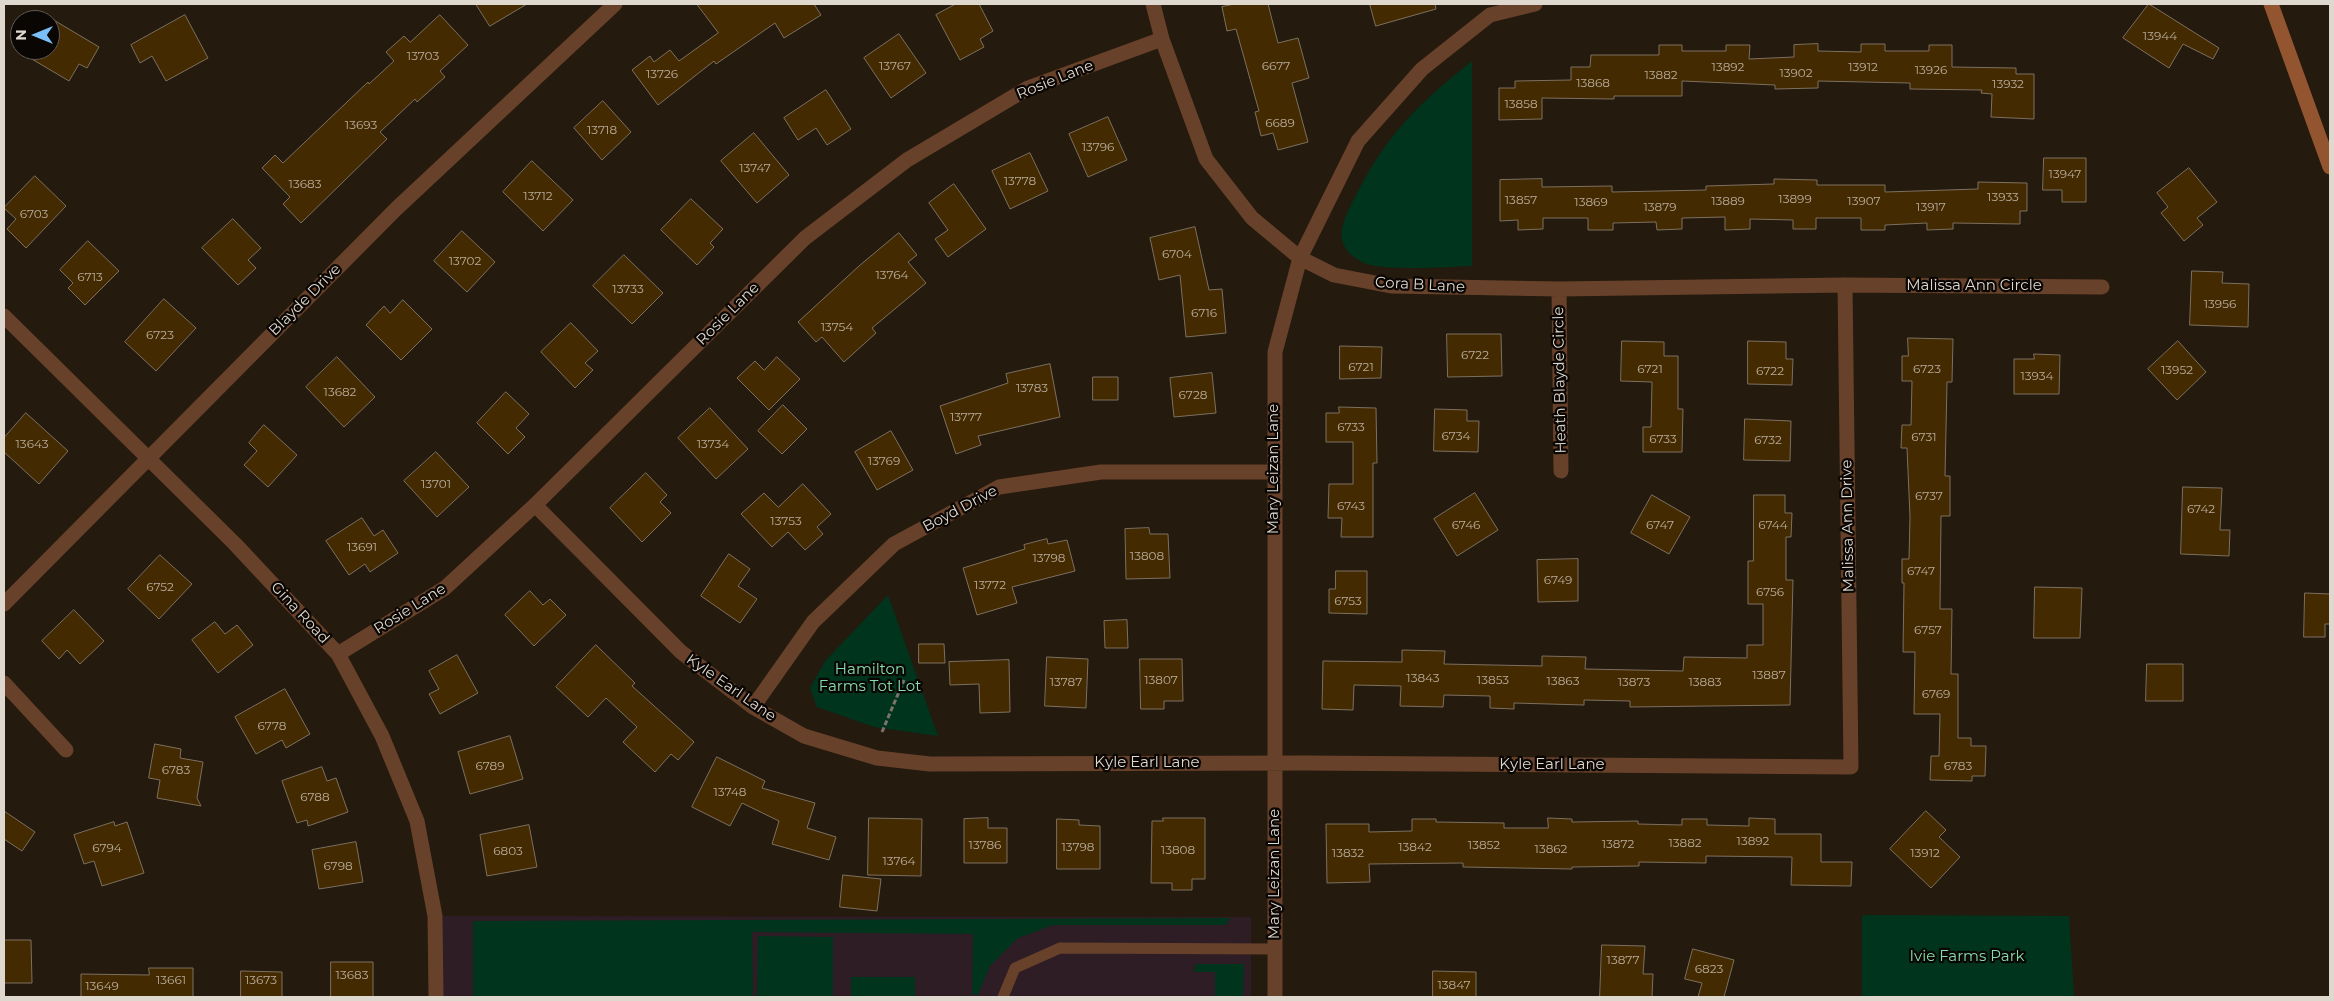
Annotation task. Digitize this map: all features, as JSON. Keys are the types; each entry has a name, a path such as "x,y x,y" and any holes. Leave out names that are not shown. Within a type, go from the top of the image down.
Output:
{"street":[{"name":"Blayde Drive","path":"4,604 396,209 613,4"},
{"name":"Cora B Lane","path":"1152,4 1162,39 1206,159 1252,218 1300,258 1334,275 1391,286 1559,289 1846,285"},
{"path":"1488,9 1535,4"},
{"path":"2271,4 2330,167"},
{"name":"Mary Leizan Lane","path":"1275,997 1275,352 1300,258 1358,141 1422,69 1488,9"},
{"name":"Rosie Lane","path":"338,654 446,588 536,505 805,238 908,160 1028,88 1162,39"},
{"name":"Malissa Ann Circle","path":"1846,285 2102,286"},
{"name":"Malissa Ann Drive","path":"1846,285 1851,767"},
{"name":"Heath Blayde Circle","path":"1559,289 1561,471"},
{"name":"Gina Road","path":"4,316 235,544 338,654 382,736 417,822 435,916 436,997"},
{"name":"Boyd Drive","path":"753,707 814,622 894,544 999,487 1101,472 1274,472"},
{"name":"Kyle Earl Lane","path":"536,505 681,652 753,707 804,736 877,758 930,764 1275,763 1851,767"},
{"path":"4,683 66,750"}],"lane":[{"path":"1003,997 1016,968 1060,948 1275,949"}],"path":[{"path":"882,732 904,680"}],"shaded area":[{"path":"435,916 1251,917 1251,997 436,997"}],"green space":[{"path":"1472,61 1472,266 1399,268 1371,265 1362,262 1345,248 1342,232 1343,223 1368,173 1392,137 1406,121 1436,91"},
{"name":"Hamilton Farms Tot Lot","path":"888,595 938,736 874,727 817,707 810,688 825,661"},
{"name":"Ivie Farms Park","path":"1862,915 2069,916 2074,997 1862,997"},
{"path":"1230,918 1226,925 1053,925 1018,938 990,966 978,995 972,994 973,934 752,932 753,997 473,997 473,921"},
{"path":"758,936 833,937 833,997 757,997"},
{"path":"1196,964 1244,964 1243,997 1215,997 1215,972 1194,972"},
{"path":"851,977 915,977 915,997 851,997"}],"building":[{"path":"476,4 527,4 490,26"},
{"path":"697,4 814,4 821,15 784,38 775,23 716,64 714,61 658,105 632,70 650,56 654,62 670,50 679,61 718,33"},
{"path":"956,4 979,4 993,31 980,39 984,47 960,60 936,15"},
{"path":"1235,4 1268,4 1278,43 1298,38 1309,78 1292,83 1308,142 1278,150 1273,133 1261,136 1255,112 1259,111 1236,29 1227,31 1222,7"},
{"path":"1370,4 1435,4 1436,9 1376,26"},
{"path":"2149,4 2219,48 2213,59 2183,44 2169,68 2123,38"},
{"path":"185,15 208,58 166,81 152,56 140,63 131,45"},
{"path":"440,15 468,45 440,71 445,77 417,102 415,99 380,132 387,139 301,223 283,204 290,197 262,168 275,155 283,163 368,82 369,84 394,61 386,52 404,36 410,42"},
{"path":"60,24 99,47 87,68 79,64 69,81 33,60 60,60"},
{"path":"899,34 926,73 891,98 864,58"},
{"path":"1818,44 1818,51 1861,52 1861,44 1885,44 1885,51 1929,51 1929,45 1952,45 1952,67 2016,68 2016,74 2034,74 2034,119 1991,117 1992,94 1981,93 1982,90 1910,89 1910,83 1818,81 1818,88 1775,89 1775,85 1682,81 1682,96 1614,96 1614,99 1542,98 1542,119 1499,120 1499,88 1515,88 1515,81 1571,80 1571,67 1590,67 1591,55 1659,55 1659,45 1682,45 1682,51 1726,51 1726,45 1750,45 1749,59 1794,57 1794,45"},
{"path":"826,90 851,129 827,145 816,128 798,140 784,118"},
{"path":"603,101 631,132 602,160 574,128"},
{"path":"1108,117 1127,160 1088,177 1069,134"},
{"path":"754,133 789,175 757,203 721,161"},
{"path":"1030,153 1048,191 1010,209 992,171"},
{"path":"2044,158 2086,158 2086,202 2062,202 2062,190 2043,190"},
{"path":"532,161 573,200 543,231 503,192"},
{"path":"2189,168 2217,202 2197,218 2203,225 2184,241 2161,213 2168,207 2157,193"},
{"path":"35,176 66,206 26,248 7,229 16,219 4,208"},
{"path":"1542,179 1542,187 1612,186 1612,192 1706,190 1706,186 1774,184 1774,179 1817,180 1817,185 1885,185 1885,192 1978,189 1978,182 2027,183 2027,211 2020,211 2020,224 1953,223 1953,229 1927,230 1927,223 1885,225 1885,230 1861,230 1861,218 1816,218 1816,229 1793,229 1793,220 1750,219 1750,229 1725,230 1725,217 1682,218 1682,229 1657,230 1656,222 1613,223 1613,230 1588,230 1588,218 1543,218 1543,229 1518,230 1518,220 1500,221 1500,180"},
{"path":"954,184 986,229 948,257 935,239 948,230 929,203"},
{"path":"691,199 723,229 710,243 714,247 697,265 661,230"},
{"path":"233,219 261,248 248,260 256,268 238,285 202,248"},
{"path":"1195,227 1209,290 1222,289 1226,333 1186,337 1180,275 1159,280 1150,238"},
{"path":"462,231 495,262 467,292 434,261"},
{"path":"899,233 917,255 908,262 926,283 872,328 876,333 844,362 822,337 816,342 798,322 859,266"},
{"path":"88,241 119,271 85,305 68,288 73,283 60,270"},
{"path":"624,255 663,293 632,324 593,286"},
{"path":"2192,271 2223,272 2222,283 2249,284 2248,327 2190,325"},
{"path":"164,299 196,328 156,371 125,342"},
{"path":"403,300 432,329 401,360 366,325 384,306 390,313"},
{"path":"571,323 598,351 585,363 593,370 575,388 541,352"},
{"path":"1447,334 1501,334 1502,376 1448,377"},
{"path":"1908,338 1953,339 1952,382 1947,382 1945,476 1950,476 1950,516 1941,516 1940,609 1952,609 1951,674 1958,674 1958,738 1971,738 1971,746 1986,746 1985,776 1972,776 1972,781 1930,780 1931,756 1939,756 1940,714 1914,714 1915,652 1903,652 1904,583 1902,583 1902,559 1909,559 1910,517 1907,448 1901,448 1902,425 1911,425 1912,381 1902,381 1902,356 1908,356"},
{"path":"1622,341 1664,342 1664,356 1678,356 1678,409 1683,409 1682,452 1643,452 1643,427 1651,427 1652,382 1621,381"},
{"path":"1748,341 1786,342 1786,359 1793,359 1792,385 1748,384"},
{"path":"2178,341 2206,372 2177,400 2148,369"},
{"path":"1340,346 1382,347 1381,378 1340,379"},
{"path":"2034,354 2060,355 2059,394 2014,394 2014,359 2034,359"},
{"path":"337,357 375,397 344,427 306,387"},
{"path":"777,357 800,379 769,410 737,378 755,361 764,370"},
{"path":"1050,364 1060,417 978,436 981,445 956,454 940,406 1008,383 1006,374"},
{"path":"1212,373 1216,413 1174,417 1170,378"},
{"path":"1093,377 1118,377 1118,400 1093,400"},
{"path":"506,392 529,414 516,428 525,437 508,454 477,423"},
{"path":"783,405 807,429 782,454 758,431"},
{"path":"1339,407 1376,408 1377,463 1373,463 1373,537 1341,537 1342,518 1328,518 1329,484 1353,484 1353,442 1326,442 1326,413 1339,413"},
{"path":"710,408 748,449 716,479 678,438"},
{"path":"1435,409 1467,410 1467,421 1479,421 1478,452 1434,451"},
{"path":"26,413 68,451 39,484 4,452 4,438"},
{"path":"1745,419 1791,421 1790,461 1744,460"},
{"path":"264,425 297,455 268,487 244,465 257,451 249,443"},
{"path":"891,431 913,470 877,490 855,452"},
{"path":"436,452 469,487 437,517 404,481"},
{"path":"646,473 667,495 660,502 671,513 642,542 610,508"},
{"path":"803,484 831,514 817,527 823,534 805,550 788,532 772,547 741,514 764,493 778,507"},
{"path":"2183,487 2222,488 2220,530 2230,530 2229,556 2181,554"},
{"path":"1475,493 1498,530 1457,556 1434,519"},
{"path":"1652,495 1690,517 1669,554 1631,533"},
{"path":"1754,495 1785,495 1785,513 1792,513 1791,537 1786,537 1786,580 1793,580 1790,705 1630,707 1630,701 1584,700 1584,705 1514,703 1514,709 1490,708 1490,696 1444,695 1443,707 1400,706 1401,686 1354,685 1353,710 1322,709 1323,661 1402,662 1402,650 1445,651 1444,664 1542,666 1542,656 1586,657 1585,669 1683,671 1684,657 1747,658 1747,645 1763,645 1763,604 1748,604 1748,561 1753,561"},
{"path":"362,518 374,536 383,530 398,553 370,572 365,564 349,575 326,541"},
{"path":"1149,528 1150,534 1168,534 1170,578 1126,579 1125,529"},
{"path":"1047,539 1048,544 1067,540 1075,571 1012,587 1017,603 977,615 963,568 1025,549 1024,545"},
{"path":"729,554 750,569 738,586 757,599 740,623 701,596"},
{"path":"160,555 192,584 159,619 128,589"},
{"path":"1578,559 1578,601 1538,602 1537,560"},
{"path":"1336,571 1367,571 1367,614 1329,613 1329,589 1335,589"},
{"path":"2035,587 2082,588 2080,638 2034,638"},
{"path":"530,591 543,605 550,599 566,615 534,646 505,615"},
{"path":"2305,593 2330,594 2330,624 2325,624 2325,637 2304,637"},
{"path":"74,610 104,641 80,664 67,650 59,659 42,641"},
{"path":"1127,620 1128,648 1105,648 1104,621"},
{"path":"215,622 225,634 237,625 253,645 218,673 192,640"},
{"path":"919,644 944,644 945,663 919,663"},
{"path":"596,645 635,683 632,686 694,742 678,760 671,754 655,772 623,742 637,727 606,698 588,717 556,687"},
{"path":"457,655 478,693 440,714 429,694 439,689 429,671"},
{"path":"1047,657 1088,659 1086,708 1045,706"},
{"path":"1140,659 1182,659 1183,701 1164,701 1164,709 1141,709"},
{"path":"1009,660 1010,712 980,713 979,684 950,685 949,662"},
{"path":"2147,664 2183,664 2183,701 2146,701"},
{"path":"285,689 310,734 286,748 282,740 256,754 235,717"},
{"path":"510,736 523,779 470,794 458,752"},
{"path":"155,744 181,749 180,758 203,762 197,798 201,806 157,798 160,780 149,778"},
{"path":"717,757 765,781 762,788 815,803 807,828 836,837 829,860 772,844 779,821 742,803 730,826 692,807"},
{"path":"322,767 327,781 336,778 348,812 308,826 307,820 297,823 282,781"},
{"path":"4,811 35,832 22,851 4,839"},
{"path":"1926,811 1946,830 1939,837 1960,857 1931,888 1890,849"},
{"path":"869,818 922,819 921,876 868,875"},
{"path":"988,818 988,828 1007,828 1007,863 964,863 964,819"},
{"path":"1163,818 1205,818 1205,879 1192,879 1192,890 1172,890 1172,883 1151,883 1152,821 1163,821"},
{"path":"1548,818 1572,819 1572,822 1638,821 1638,824 1682,825 1682,819 1707,819 1707,825 1749,826 1749,818 1775,819 1775,834 1821,834 1821,862 1852,862 1851,886 1791,885 1792,857 1706,856 1706,863 1639,862 1639,866 1572,867 1572,869 1463,867 1463,863 1369,864 1370,882 1327,883 1326,824 1369,824 1369,832 1412,831 1412,819 1436,819 1436,822 1504,823 1504,828 1548,828"},
{"path":"1057,819 1079,820 1079,825 1100,826 1100,869 1057,869"},
{"path":"114,822 115,826 127,822 144,873 102,886 94,861 84,864 74,835"},
{"path":"529,825 537,867 487,876 480,835"},
{"path":"356,842 363,882 319,889 312,850"},
{"path":"843,875 881,879 877,911 840,907"},
{"path":"4,940 31,940 32,983 4,983"},
{"path":"1602,945 1645,946 1643,974 1653,974 1652,997 1600,997"},
{"path":"1693,949 1734,960 1724,997 1698,997 1702,983 1685,979"},
{"path":"331,962 373,962 373,997 331,997"},
{"path":"149,968 193,968 193,997 81,997 81,974 149,975"},
{"path":"241,971 282,972 282,997 241,997"},
{"path":"1433,971 1476,972 1476,997 1433,997"}]}
